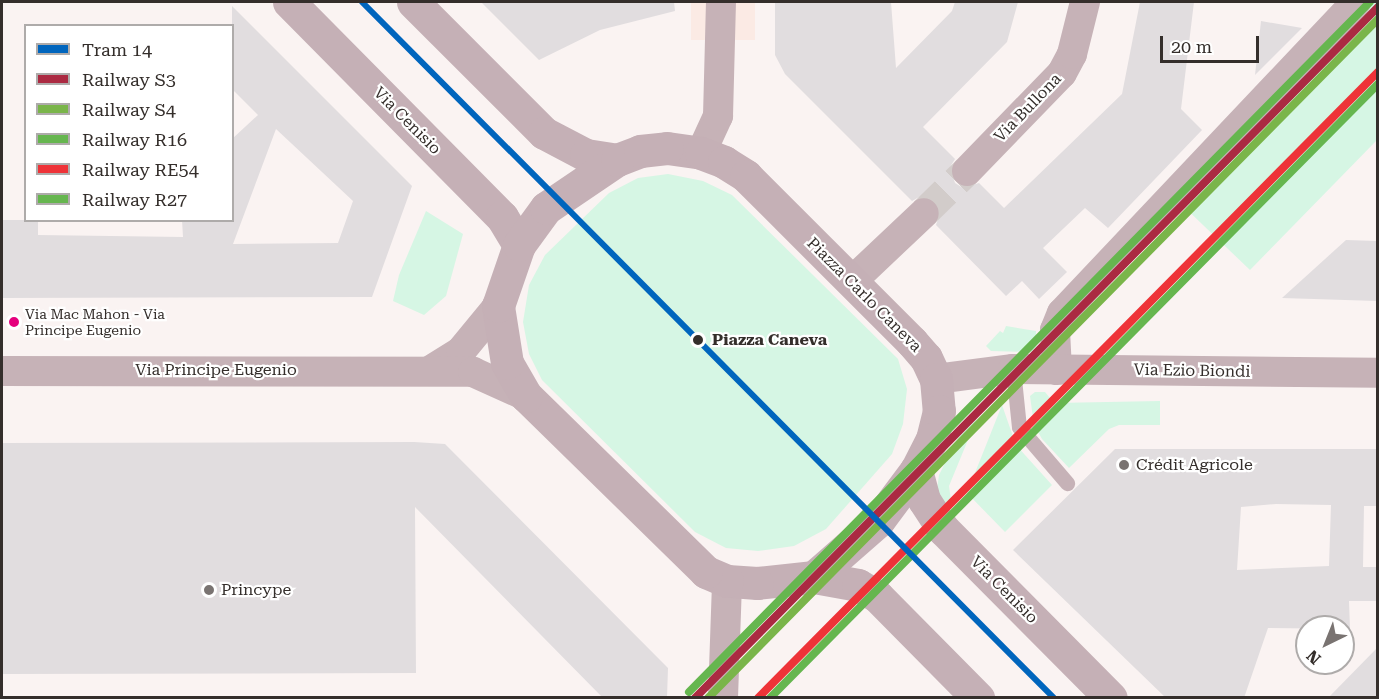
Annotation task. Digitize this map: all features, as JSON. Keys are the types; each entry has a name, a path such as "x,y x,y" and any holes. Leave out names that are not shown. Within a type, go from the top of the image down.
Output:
{"main road":[{"name":"Via Cenisio","path":"289,2 502,217 519,245"},
{"path":"413,2 544,133 586,155 617,160"},
{"name":"Piazza Carlo Caneva","path":"666,148 701,153 724,162 746,176 919,350 936,379 939,411 932,439 916,470 878,520 814,577 757,583 727,581 706,572 687,556 526,396 507,363 498,306 519,245 557,197 617,160 640,151 666,148"},
{"name":"Via Cenisio","path":"916,470 924,500 943,529 1111,698"},
{"path":"814,577 858,585 877,596 978,698"}],"street":[{"path":"701,153 718,116 721,2"},
{"name":"Via Bullona","path":"967,171 1062,73 1072,54 1084,2"},
{"path":"1057,370 1055,330 1062,313 1356,2"},
{"path":"851,282 924,213"},
{"name":"Piazza Carlo Caneva","path":"431,370 461,351 498,306"},
{"name":"Via Ezio Biondi","path":"936,379 1014,369 1377,373"},
{"name":"Piazza Carlo Caneva","path":"431,370 473,372 526,396"},
{"name":"Via Principe Eugenio","path":"2,371 431,370"},
{"path":"723,698 727,581"}],"lane":[{"path":"1014,369 1019,427 1067,483"}],"shaded area":[{"path":"691,2 755,2 755,40 691,40"}],"green space":[{"path":"1373,2 1377,2 1377,140 1250,270 1179,202"},
{"path":"668,174 703,181 732,195 898,359 907,389 903,424 892,454 826,529 794,546 758,551 726,548 695,532 542,380 529,354 523,322 529,285 545,255 609,193 638,178"},
{"path":"426,211 463,234 446,296 424,315 393,301 399,275"},
{"path":"1006,326 1036,331 1036,347 1032,352 991,351 986,346 1000,331 1003,333"},
{"path":"1035,392 1045,392 1054,403 1160,401 1160,425 1119,425 1109,429 1069,468 1042,439 1034,425 1030,396"},
{"path":"1002,405 1016,445 1052,485 1005,532 967,493"},
{"path":"974,413 977,418 949,486 952,508 948,512 937,489 939,475 967,419"}],"building":[{"path":"481,2 674,2 675,11 600,30 539,60"},
{"path":"775,2 891,2 896,68 952,11 955,2 1018,2 1007,42 923,127 955,159 950,167 955,183 963,188 979,183 1004,208 1122,94 1140,2 1194,2 1181,109 1202,130 1108,228 1085,208 1043,248 1067,272 1039,299 1022,281 1006,296 936,225 941,210 936,201 921,196 912,201 785,74 775,55"},
{"path":"232,6 412,186 372,297 2,298 2,220 38,222 38,235 183,237 182,222 234,222 234,137 258,115 234,91","holes":["276,129 353,201 338,243 233,244"]},
{"path":"1261,21 1302,28 1255,75"},
{"path":"1346,240 1377,241 1377,301 1282,298"},
{"name":"Princype","path":"414,442 445,444 668,668 667,698 603,698 415,507 416,673 2,674 2,443"},
{"path":"1115,449 1377,449 1377,506 1364,506 1363,567 1377,567 1377,601 1349,601 1350,615 1295,615 1295,628 1268,628 1244,698 1166,698 1013,550","holes":["1276,504 1331,505 1329,566 1237,570 1241,507"]},
{"path":"1377,648 1377,698 1328,698 1351,675 1355,675 1355,670"}],"tunnel":[{"path":"924,213 967,171"}],"tram line":[{"name":"14","path":"362,2 1054,698"}],"rail line":[{"name":"R16","path":"689,692 1370,2"},
{"name":"S3","path":"695,698 1378,7"},
{"name":"S4","path":"708,698 1378,19"},
{"name":"RE54","path":"758,698 1378,72"},
{"name":"R27","path":"770,698 1378,84"}],"place":[{"name":"Via Mac Mahon - Via Principe Eugenio","path":"14,322"},
{"name":"Piazza Caneva","path":"698,340"},
{"name":"Crédit Agricole","path":"1124,465"},
{"name":"Princype","path":"209,590"}]}
